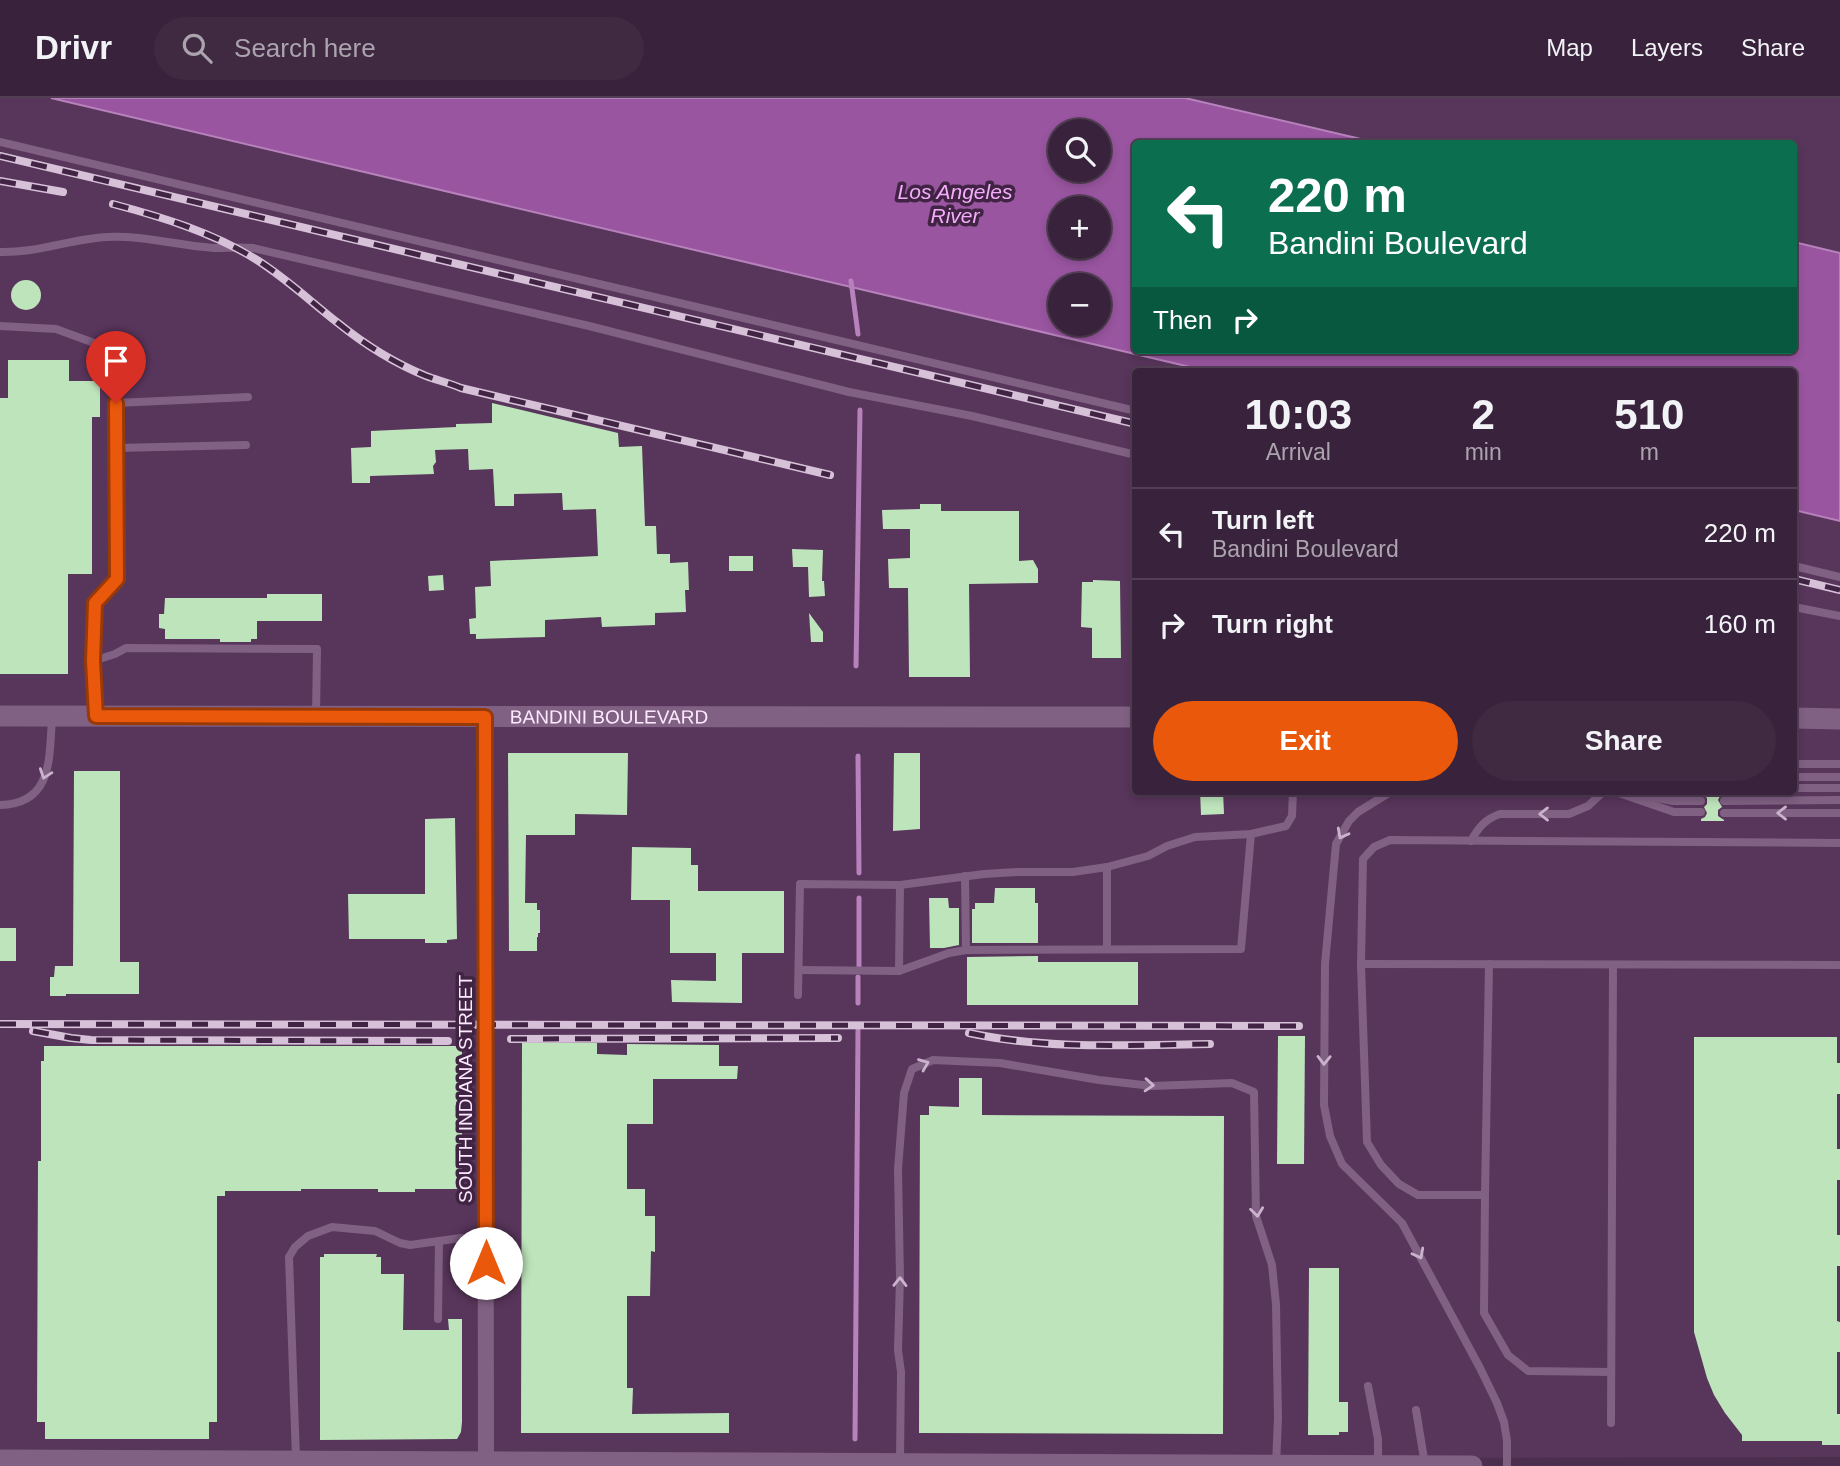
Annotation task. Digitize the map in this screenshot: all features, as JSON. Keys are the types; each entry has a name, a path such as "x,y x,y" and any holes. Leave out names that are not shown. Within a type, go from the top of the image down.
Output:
{"street":[{"name":"BANDINI BOULEVARD","path":"0,716 1132,717"},
{"name":"SOUTH INDIANA STREET","path":"485,717 486,1462"},
{"path":"1797,719 1840,719"},
{"path":"0,1461 1472,1466"}],"lane":[{"path":"0,142 1132,410"},
{"path":"0,252 45,248 109,237 215,248 253,248 589,326 849,392 972,416 1132,454"},
{"path":"0,326 56,329 116,351 117,579 95,603 93,661 96,716"},
{"path":"116,403 248,397"},
{"path":"116,448 246,445"},
{"path":"1797,567 1840,577"},
{"path":"1797,608 1840,616"},
{"path":"93,661 127,648 317,649 316,716"},
{"path":"0,805 23,801 47,777 52,716"},
{"path":"1797,764 1840,764"},
{"path":"1797,777 1840,776"},
{"path":"1797,788 1840,788"},
{"path":"798,995 800,884 900,885 965,876 1073,872 1107,867 1148,856 1167,846 1195,837 1251,834 1286,826 1292,816 1293,795"},
{"path":"1386,795 1358,812 1349,821 1336,844 1325,964 1325,1121 1342,1164 1402,1223 1480,1368 1504,1422 1507,1466"},
{"path":"1471,841 1479,827 1495,816 1569,814 1588,806 1600,795"},
{"path":"1625,795 1674,812 1701,812"},
{"path":"1641,795 1673,801 1701,800"},
{"path":"1724,801 1840,800"},
{"path":"1724,813 1840,813"},
{"path":"799,970 900,971 948,953 966,950 1241,949 1251,834"},
{"path":"1485,1195 1419,1195 1399,1184 1381,1165 1367,1142 1360,964 1363,859 1374,846 1390,840 1840,844"},
{"path":"1107,867 1107,950"},
{"path":"965,876 966,950"},
{"path":"900,885 900,971"},
{"path":"1360,964 1840,965"},
{"path":"1489,964 1485,1313 1508,1355 1528,1371 1611,1372"},
{"path":"1611,1423 1614,965"},
{"path":"900,1464 898,1169 904,1093 912,1069 933,1060 946,1060 1000,1063 1152,1086 1232,1083 1254,1092 1256,1216 1272,1265 1276,1304 1276,1465"},
{"path":"296,1461 289,1257 295,1247 307,1236 332,1227 375,1231 410,1245 461,1238 486,1238"},
{"path":"438,1319 439,1241"},
{"path":"1368,1386 1378,1440 1378,1466"},
{"path":"1416,1410 1425,1465"}],"shaded area":[{"path":"0,98 1840,98 1840,1457 0,1462"}],"water":[{"name":"Los Angeles River","path":"51,98 1185,98 1365,140 1132,140 1132,353 1059,336 1111,336 1111,273 1048,273 1048,333"},
{"name":"Los Angeles River","path":"1797,243 1840,253 1840,521 1797,511 1797,368 1194,368 1135,354 1797,354"}],"building":[{"path":"26,280 37,284 41,295 37,306 26,310 15,306 11,295 15,284"},
{"path":"8,360 69,360 69,381 100,381 100,417 92,417 92,574 68,574 68,674 0,674 0,398 8,398"},
{"path":"492,403 618,433 619,447 642,446 645,526 656,526 657,554 670,554 670,563 688,562 689,590 685,590 686,612 655,613 655,625 602,627 601,617 545,620 545,637 476,639 476,634 470,634 469,619 476,618 475,587 491,586 490,561 598,556 596,509 563,510 562,493 514,494 514,506 495,506 493,469 469,470 468,449 435,450 434,474 370,476 370,483 352,483 351,448 371,447 371,431 492,423"},
{"path":"920,504 941,504 941,511 1019,511 1019,561 1033,560 1038,569 1038,583 969,584 970,677 909,677 908,588 889,588 888,559 910,558 910,529 883,529 882,510 920,509"},
{"path":"792,549 823,550 822,581 825,596 809,597 808,567 793,567"},
{"path":"729,556 753,556 753,571 729,571"},
{"path":"443,575 444,590 429,591 428,576"},
{"path":"1120,581 1121,658 1092,658 1092,628 1081,627 1082,582"},
{"path":"267,594 322,594 322,621 257,621 257,639 251,639 251,642 165,639 165,629 159,628 159,614 164,614 165,598 267,598"},
{"path":"809,613 823,632 823,642 811,642"},
{"path":"508,753 628,753 627,815 575,814 575,835 526,835 525,903 537,903 537,910 540,910 537,951 509,951"},
{"path":"894,753 920,753 920,829 893,831"},
{"path":"74,771 120,771 120,962 139,962 139,994 50,996 50,977 54,977 55,966 73,966"},
{"path":"1200,795 1223,795 1224,814 1201,815"},
{"path":"1702,795 1722,795 1718,800 1722,807 1718,810 1718,816 1724,821 1701,821 1707,813 1704,807 1707,798"},
{"path":"455,818 457,939 447,940 447,943 425,943 425,939 349,939 348,894 425,894 425,819"},
{"path":"632,847 691,848 691,865 698,865 698,891 784,891 784,953 742,953 742,1003 672,1002 671,980 716,981 716,953 670,953 670,900 631,900"},
{"path":"995,888 1035,888 1035,903 1038,903 1038,943 972,943 972,909 975,909 975,903 994,903"},
{"path":"929,898 948,898 949,908 959,908 959,945 930,948"},
{"path":"0,928 16,928 16,961 0,961"},
{"path":"1038,956 1038,962 1138,962 1138,1005 967,1005 967,957"},
{"path":"1278,1036 1305,1036 1304,1164 1277,1164"},
{"path":"1694,1037 1837,1037 1837,1063 1840,1063 1840,1094 1837,1094 1840,1180 1837,1180 1837,1235 1840,1235 1840,1266 1837,1266 1837,1321 1840,1322 1840,1352 1837,1352 1837,1414 1840,1414 1840,1445 1822,1445 1822,1441 1742,1441 1742,1435 1725,1413 1707,1378 1694,1332"},
{"path":"522,1043 597,1043 597,1054 627,1055 627,1044 719,1045 719,1066 738,1066 737,1079 653,1079 653,1124 627,1124 627,1189 645,1189 645,1216 655,1216 655,1252 651,1251 650,1296 627,1296 627,1388 633,1388 632,1414 729,1413 729,1433 521,1433"},
{"path":"44,1046 462,1046 462,1189 415,1189 415,1192 378,1192 378,1189 225,1191 225,1196 217,1196 217,1422 209,1422 209,1439 45,1439 45,1422 37,1422 38,1161 41,1161 41,1061 44,1061"},
{"path":"959,1078 982,1078 982,1115 1224,1116 1223,1434 919,1433 920,1115 929,1115 929,1106 959,1107"},
{"path":"324,1254 377,1254 376,1257 381,1257 381,1274 404,1274 403,1330 449,1330 448,1319 462,1319 462,1422 457,1439 320,1440 320,1257 324,1257"},
{"path":"1309,1268 1339,1268 1339,1402 1348,1402 1348,1432 1339,1432 1339,1435 1308,1435"}],"waterway":[{"path":"851,281 858,334"},
{"path":"856,666 860,410"},
{"path":"858,756 859,873"},
{"path":"859,898 859,966"},
{"path":"858,977 858,1003"},
{"path":"855,1439 858,1030"}],"railway":[{"path":"0,156 1132,423"},
{"path":"0,181 63,192"},
{"path":"113,204 187,227 240,250 279,275 369,346 426,376 461,388 830,475"},
{"path":"1797,580 1840,590"},
{"path":"0,1024 1299,1026"},
{"path":"33,1031 91,1040 448,1041"},
{"path":"969,1033 1059,1044 1210,1044"},
{"path":"511,1039 838,1038"}],"route":[{"path":"116,403 117,579 95,603 93,661 96,716 485,717 486,1263"}]}
